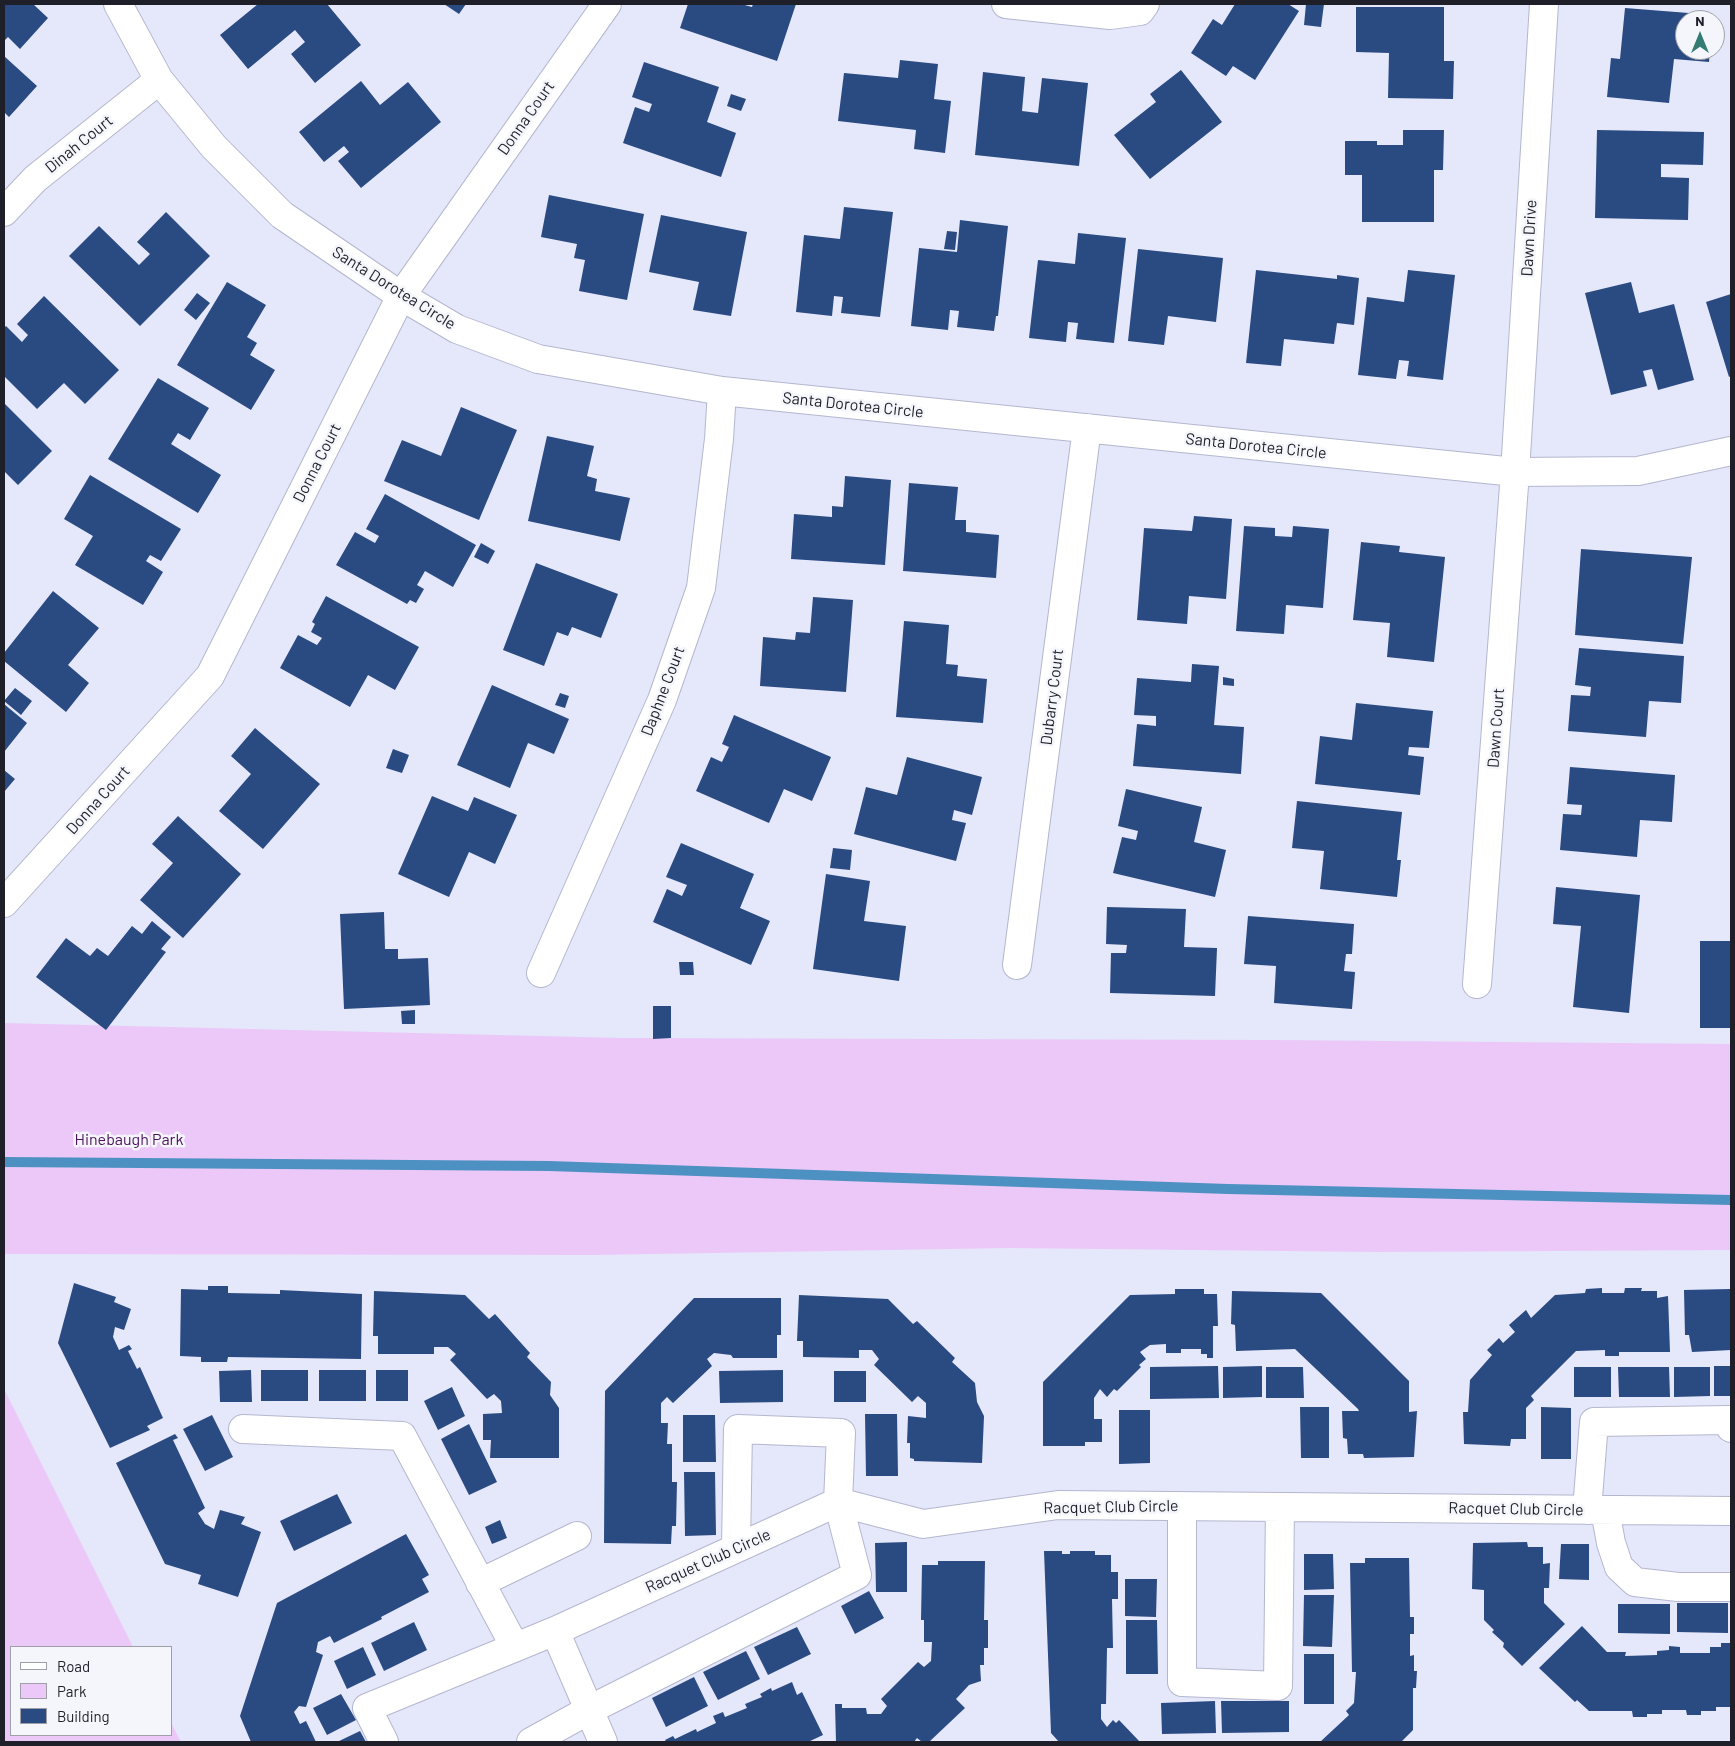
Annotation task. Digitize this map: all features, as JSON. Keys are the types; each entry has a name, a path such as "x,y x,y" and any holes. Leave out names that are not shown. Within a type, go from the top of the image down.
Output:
{"street":[{"name":"Santa Dorotea Circle","path":"118,4 159,80 214,147 282,215 401,296 457,329 538,359 722,391 1515,472 1638,471 1731,451"},
{"name":"Donna Court","path":"4,903 210,676 401,296 607,4"},
{"path":"1006,4 1110,15 1140,11 1145,4"},
{"name":"Dawn Drive","path":"1515,472 1544,4"},
{"name":"Dinah Court","path":"4,212 34,179 159,80"},
{"name":"Daphne Court","path":"540,973 662,700 701,588 719,439 722,391"},
{"name":"Dubarry Court","path":"1017,965 1087,428"},
{"name":"Dawn Court","path":"1476,984 1515,472"},
{"path":"1731,1428 1729,1420 1594,1422 1596,1510 1611,1543 1619,1567 1635,1582 1678,1587 1731,1587"},
{"path":"243,1429 402,1436 515,1647"},
{"path":"531,1742 589,1710 857,1575 838,1502 841,1433 738,1429 736,1547"},
{"name":"Racquet Club Circle","path":"384,1742 367,1708 554,1631 838,1502 923,1524 1058,1505 1731,1510"},
{"path":"1182,1506 1182,1682 1278,1686 1280,1507"},
{"path":"480,1583 578,1536"},
{"path":"554,1631 603,1742"}],"green space":[{"name":"Hinebaugh Park","path":"4,1023 621,1038 1270,1040 1731,1044 1731,1250 1378,1252 1009,1248 593,1255 4,1254"},
{"path":"4,1389 132,1646 10,1646 10,1736 172,1736 172,1725 181,1742 4,1742"}],"building":[{"path":"4,4 33,4 48,18 20,49 8,37 4,41"},
{"path":"258,4 327,4 361,45 315,83 291,54 305,42 295,30 248,69 220,35"},
{"path":"444,4 466,4 459,14"},
{"path":"688,4 741,4 752,7 753,4 796,4 777,61 680,28"},
{"path":"1235,4 1288,4 1299,11 1255,80 1233,66 1226,76 1191,53 1213,19 1222,25"},
{"path":"1306,4 1324,4 1321,27 1304,25"},
{"path":"1356,7 1444,7 1444,61 1454,61 1453,99 1388,98 1389,53 1356,52"},
{"path":"1625,8 1675,12 1675,59 1669,103 1607,97 1611,58 1620,59"},
{"path":"4,56 37,86 9,117 4,112"},
{"path":"900,60 938,64 934,99 951,101 945,153 914,149 916,130 838,121 844,73 898,78"},
{"path":"1686,60 1709,60 1709,62"},
{"path":"644,62 719,87 707,122 736,133 721,177 623,143 635,107 649,112 652,104 632,97"},
{"path":"1181,70 1222,122 1150,179 1114,135 1156,102 1150,94"},
{"path":"983,72 1025,77 1022,111 1038,113 1042,78 1088,83 1079,166 975,155"},
{"path":"361,81 380,105 408,82 441,122 361,188 338,161 349,152 344,146 324,162 299,132"},
{"path":"731,94 746,99 741,111 727,106"},
{"path":"1403,130 1444,130 1443,170 1434,170 1434,222 1362,222 1362,175 1345,175 1345,141 1377,141 1377,145 1403,145"},
{"path":"1597,130 1704,132 1703,165 1661,164 1661,177 1689,178 1688,220 1595,218"},
{"path":"549,195 644,214 627,300 579,291 585,260 574,258 577,244 541,237"},
{"path":"844,207 893,212 880,317 841,313 843,297 834,296 832,316 796,312 804,235 840,239"},
{"path":"166,212 210,256 140,326 69,256 99,226 139,265 150,254 137,242"},
{"path":"661,215 747,232 731,316 693,310 699,282 649,272"},
{"path":"960,220 1008,226 998,316 996,316 994,331 957,327 959,311 950,310 948,330 911,326 919,248 957,252"},
{"path":"947,231 957,232 955,250 944,249"},
{"path":"1078,233 1126,238 1114,343 1076,339 1078,323 1068,322 1066,342 1029,338 1038,260 1075,264"},
{"path":"1138,249 1223,258 1216,322 1168,316 1164,345 1128,341"},
{"path":"1256,270 1337,279 1337,275 1359,278 1354,325 1337,323 1334,344 1284,339 1281,366 1246,363"},
{"path":"1408,270 1455,275 1443,380 1407,376 1409,361 1399,360 1396,379 1358,375 1367,297 1404,302"},
{"path":"227,282 266,305 247,337 257,343 250,355 275,370 251,410 177,365"},
{"path":"1631,282 1639,313 1674,304 1694,380 1658,390 1652,369 1643,371 1647,386 1611,395 1585,293"},
{"path":"197,293 210,303 196,320 184,310"},
{"path":"1731,294 1731,376 1729,377 1706,302"},
{"path":"44,296 119,370 85,404 64,383 37,409 4,376 4,328 6,326 22,342 28,335 17,324"},
{"path":"158,378 209,408 190,440 178,433 171,444 221,475 198,513 108,459"},
{"path":"4,403 52,451 18,485 4,471"},
{"path":"461,407 517,430 479,520 384,481 402,440 441,456"},
{"path":"547,436 594,446 587,476 597,479 595,491 630,498 620,541 528,521"},
{"path":"90,475 181,529 161,561 150,555 146,561 163,572 143,605 75,565 93,536 64,519"},
{"path":"845,476 891,480 885,565 791,559 794,514 832,517 832,506 843,507"},
{"path":"909,483 958,487 955,520 966,520 966,532 999,535 996,578 903,571"},
{"path":"385,494 476,545 453,587 425,571 417,585 424,589 416,603 410,600 407,604 336,565 355,532 375,543 379,536 366,529"},
{"path":"1194,516 1232,519 1226,599 1189,596 1187,624 1137,620 1144,528 1192,531"},
{"path":"1244,526 1275,528 1275,536 1292,537 1293,526 1329,529 1323,608 1286,605 1284,634 1236,631"},
{"path":"1361,542 1400,546 1399,552 1445,557 1434,662 1387,657 1390,623 1353,620"},
{"path":"481,543 495,551 488,564 474,557"},
{"path":"1581,549 1692,557 1683,644 1575,635"},
{"path":"536,563 618,594 601,638 572,627 568,636 557,632 544,666 503,650"},
{"path":"53,591 99,628 68,665 89,683 66,712 4,661 4,653"},
{"path":"326,596 419,647 395,690 368,675 350,707 280,668 298,635 317,645 322,638 311,632 315,624 312,622"},
{"path":"813,597 853,600 846,692 760,686 763,637 795,640 796,632 810,633"},
{"path":"904,621 949,625 946,664 958,665 957,676 987,679 983,723 896,717"},
{"path":"1579,648 1684,656 1681,703 1649,701 1646,737 1568,731 1571,695 1590,696 1591,687 1575,685"},
{"path":"1192,664 1219,666 1214,725 1244,727 1241,774 1133,766 1137,724 1156,726 1156,716 1134,715 1137,678 1191,682"},
{"path":"1223,677 1234,679 1234,686 1223,685"},
{"path":"492,685 569,719 554,754 528,743 510,788 457,765"},
{"path":"15,688 32,701 21,715 4,701"},
{"path":"560,693 569,696 565,708 555,705"},
{"path":"1356,703 1433,711 1429,748 1409,747 1408,755 1424,757 1420,795 1315,784 1320,736 1352,740"},
{"path":"4,704 27,723 4,752"},
{"path":"734,715 831,757 812,801 784,789 769,823 696,791 711,757 722,762 729,747 722,744"},
{"path":"255,728 320,784 263,849 219,811 251,774 231,756"},
{"path":"393,749 409,755 402,773 386,768"},
{"path":"907,757 982,777 972,815 954,810 952,820 966,823 956,861 854,834 866,787 897,795"},
{"path":"1570,767 1675,775 1672,822 1640,820 1637,857 1560,850 1563,814 1581,815 1582,805 1567,804"},
{"path":"4,770 15,779 4,792"},
{"path":"1126,789 1202,807 1194,842 1226,850 1215,897 1113,873 1122,837 1136,840 1138,831 1118,826"},
{"path":"432,796 468,811 474,797 517,815 495,864 469,852 449,897 398,874"},
{"path":"1297,801 1402,812 1397,860 1401,860 1397,897 1320,889 1324,851 1292,848"},
{"path":"178,816 241,874 183,938 140,900 173,863 152,844"},
{"path":"681,843 754,874 740,908 770,921 751,965 653,922 667,889 682,896 687,885 666,877"},
{"path":"833,848 852,850 850,870 830,868"},
{"path":"826,874 870,881 864,921 906,926 899,981 813,969"},
{"path":"1556,887 1640,895 1629,1013 1573,1007 1581,926 1553,924"},
{"path":"1107,907 1186,909 1184,947 1217,948 1215,996 1110,993 1111,953 1126,953 1127,945 1106,944"},
{"path":"384,912 385,949 398,949 398,959 428,958 430,1005 344,1009 340,914"},
{"path":"1248,916 1354,924 1352,954 1346,954 1344,971 1355,972 1352,1009 1274,1003 1276,966 1244,964"},
{"path":"152,921 171,937 161,949 166,952 106,1030 36,977 66,938 90,956 97,948 108,956 132,926 142,934"},
{"path":"1700,941 1731,941 1731,1028 1700,1028"},
{"path":"679,962 693,962 694,975 680,975"},
{"path":"653,1006 671,1006 671,1038 653,1039"},
{"path":"415,1010 415,1024 402,1024 401,1011"},
{"path":"74,1283 116,1297 114,1302 131,1309 124,1330 115,1327 113,1337 119,1350 129,1345 132,1349 128,1351 137,1369 140,1367 163,1418 147,1426 150,1430 110,1448 58,1343"},
{"path":"208,1286 228,1286 228,1293 280,1294 280,1290 362,1294 361,1359 228,1357 227,1362 201,1362 201,1357 180,1356 181,1289 208,1290"},
{"path":"1602,1288 1602,1293 1624,1293 1625,1288 1642,1288 1641,1291 1657,1291 1657,1298 1668,1296 1670,1352 1619,1352 1619,1356 1605,1356 1605,1350 1576,1351 1531,1396 1534,1400 1526,1408 1526,1439 1511,1439 1510,1446 1464,1444 1463,1412 1468,1412 1470,1380 1492,1355 1487,1350 1499,1338 1503,1343 1515,1332 1509,1325 1526,1310 1531,1318 1555,1295 1585,1293 1586,1289"},
{"path":"1175,1289 1204,1289 1204,1294 1217,1294 1218,1326 1213,1326 1213,1358 1207,1358 1207,1354 1201,1354 1201,1349 1181,1349 1181,1353 1166,1353 1166,1344 1150,1345 1140,1352 1146,1359 1139,1365 1141,1367 1117,1391 1114,1389 1107,1397 1100,1389 1094,1398 1094,1419 1102,1419 1102,1442 1085,1442 1085,1446 1043,1446 1043,1382 1130,1295 1175,1294"},
{"path":"1731,1289 1731,1350 1692,1352 1689,1335 1685,1335 1684,1290"},
{"path":"374,1291 465,1295 489,1319 495,1314 530,1353 527,1357 551,1382 550,1395 559,1408 559,1458 490,1458 491,1440 483,1440 483,1414 502,1413 501,1401 494,1394 487,1399 450,1360 456,1354 448,1347 434,1347 434,1354 378,1354 378,1336 373,1336"},
{"path":"1232,1291 1321,1293 1409,1381 1409,1412 1417,1411 1414,1457 1364,1458 1363,1454 1348,1454 1347,1439 1343,1438 1342,1411 1359,1411 1358,1409 1295,1349 1236,1351 1235,1325 1231,1324"},
{"path":"799,1295 888,1299 913,1324 917,1321 955,1358 952,1362 975,1383 977,1402 984,1416 982,1463 914,1461 914,1459 910,1458 910,1443 907,1443 908,1416 926,1418 926,1403 918,1396 912,1402 874,1365 879,1359 872,1350 859,1350 859,1358 803,1357 803,1341 797,1341"},
{"path":"694,1298 781,1298 781,1335 777,1335 777,1358 733,1358 731,1355 714,1353 707,1359 712,1366 673,1403 667,1397 661,1403 661,1423 668,1423 667,1444 672,1444 672,1482 677,1482 676,1526 672,1526 671,1544 604,1543 605,1391"},
{"path":"1218,1366 1219,1398 1150,1399 1150,1367"},
{"path":"1262,1366 1262,1397 1223,1398 1223,1367"},
{"path":"1714,1366 1731,1366 1731,1396 1714,1396"},
{"path":"1266,1367 1303,1367 1304,1398 1266,1398"},
{"path":"1574,1367 1611,1367 1611,1397 1574,1397"},
{"path":"1618,1367 1669,1367 1670,1397 1619,1397"},
{"path":"1674,1367 1710,1367 1710,1396 1674,1397"},
{"path":"251,1370 252,1402 220,1402 219,1371"},
{"path":"261,1370 308,1370 308,1401 261,1401"},
{"path":"319,1370 366,1370 366,1401 319,1401"},
{"path":"376,1370 408,1370 408,1401 376,1401"},
{"path":"783,1370 783,1402 720,1403 719,1371"},
{"path":"834,1371 866,1371 866,1402 834,1402"},
{"path":"452,1387 465,1416 438,1430 424,1401"},
{"path":"1300,1407 1329,1407 1329,1458 1301,1458"},
{"path":"1541,1407 1571,1408 1571,1459 1541,1459"},
{"path":"1119,1410 1150,1410 1150,1463 1119,1464"},
{"path":"865,1414 897,1414 898,1476 866,1476"},
{"path":"212,1415 233,1457 205,1471 183,1429"},
{"path":"683,1415 715,1415 716,1462 683,1462"},
{"path":"469,1424 497,1482 469,1495 441,1439"},
{"path":"175,1434 178,1438 173,1440 205,1508 198,1513 205,1524 214,1529 220,1510 245,1517 241,1524 261,1532 238,1597 198,1584 201,1575 165,1564 116,1463"},
{"path":"684,1472 715,1472 716,1535 685,1536"},
{"path":"337,1494 352,1523 294,1551 280,1521"},
{"path":"500,1520 507,1538 492,1544 485,1527"},
{"path":"406,1534 429,1575 422,1579 429,1592 381,1617 382,1619 334,1643 330,1636 318,1642 316,1652 323,1655 306,1707 299,1706 294,1712 300,1724 306,1721 316,1742 251,1742 240,1716 277,1603"},
{"path":"907,1542 907,1592 876,1592 875,1543"},
{"path":"1527,1542 1528,1547 1543,1547 1543,1564 1550,1563 1549,1588 1544,1588 1544,1603 1565,1624 1522,1666 1503,1647 1504,1643 1492,1632 1494,1630 1484,1620 1484,1590 1472,1589 1473,1543"},
{"path":"1561,1544 1589,1544 1589,1580 1559,1579"},
{"path":"1044,1551 1062,1551 1062,1554 1070,1554 1070,1551 1095,1551 1095,1555 1111,1555 1111,1572 1118,1572 1118,1599 1112,1599 1113,1648 1107,1648 1106,1704 1101,1704 1101,1719 1107,1727 1113,1720 1116,1723 1119,1720 1140,1742 1059,1742 1051,1733"},
{"path":"1304,1554 1333,1554 1334,1589 1304,1590"},
{"path":"1365,1558 1409,1558 1410,1617 1414,1617 1414,1634 1410,1634 1410,1656 1414,1655 1414,1671 1417,1671 1416,1688 1413,1688 1413,1730 1401,1742 1320,1742 1349,1715 1346,1711 1354,1703 1356,1672 1352,1672 1350,1563 1365,1563"},
{"path":"938,1561 985,1561 984,1620 988,1620 988,1648 984,1648 984,1665 980,1665 981,1681 969,1685 956,1699 965,1708 929,1742 922,1742 917,1738 914,1742 836,1742 835,1704 842,1704 842,1708 866,1708 867,1714 881,1714 887,1706 881,1699 918,1662 924,1667 931,1661 932,1642 924,1642 924,1620 921,1620 922,1565 938,1565"},
{"path":"1125,1579 1157,1579 1156,1617 1125,1616"},
{"path":"869,1591 884,1618 855,1634 841,1606"},
{"path":"1304,1595 1334,1595 1332,1647 1303,1646"},
{"path":"1677,1603 1728,1603 1728,1633 1677,1632"},
{"path":"1618,1604 1670,1604 1670,1634 1618,1633"},
{"path":"1126,1620 1157,1620 1158,1674 1126,1674"},
{"path":"414,1622 427,1650 384,1671 371,1643"},
{"path":"1582,1626 1607,1652 1626,1652 1625,1656 1657,1655 1657,1651 1669,1650 1669,1646 1680,1647 1680,1653 1710,1653 1710,1647 1721,1647 1721,1643 1731,1643 1731,1707 1716,1707 1716,1711 1701,1711 1701,1715 1687,1715 1686,1710 1662,1710 1662,1714 1647,1714 1647,1717 1633,1717 1632,1711 1589,1711 1577,1700 1575,1702 1539,1668"},
{"path":"797,1627 811,1654 768,1675 754,1647"},
{"path":"363,1647 376,1675 347,1689 334,1661"},
{"path":"746,1651 760,1679 718,1700 703,1672"},
{"path":"1304,1654 1334,1654 1334,1704 1304,1704"},
{"path":"694,1677 708,1706 666,1727 652,1698"},
{"path":"792,1682 797,1695 802,1692 823,1735 808,1742 666,1742 665,1740 673,1736 675,1739 696,1729 697,1732 716,1723 713,1716 723,1712 725,1717 747,1708 745,1704 762,1697 760,1694 771,1688 772,1691"},
{"path":"341,1694 356,1720 327,1735 313,1708"},
{"path":"1215,1701 1216,1733 1162,1734 1161,1703"},
{"path":"1221,1701 1289,1701 1289,1732 1222,1733"},
{"path":"360,1731 366,1742 337,1742"}],"waterway":[{"path":"4,1162 549,1166 1228,1189 1731,1200"}]}
